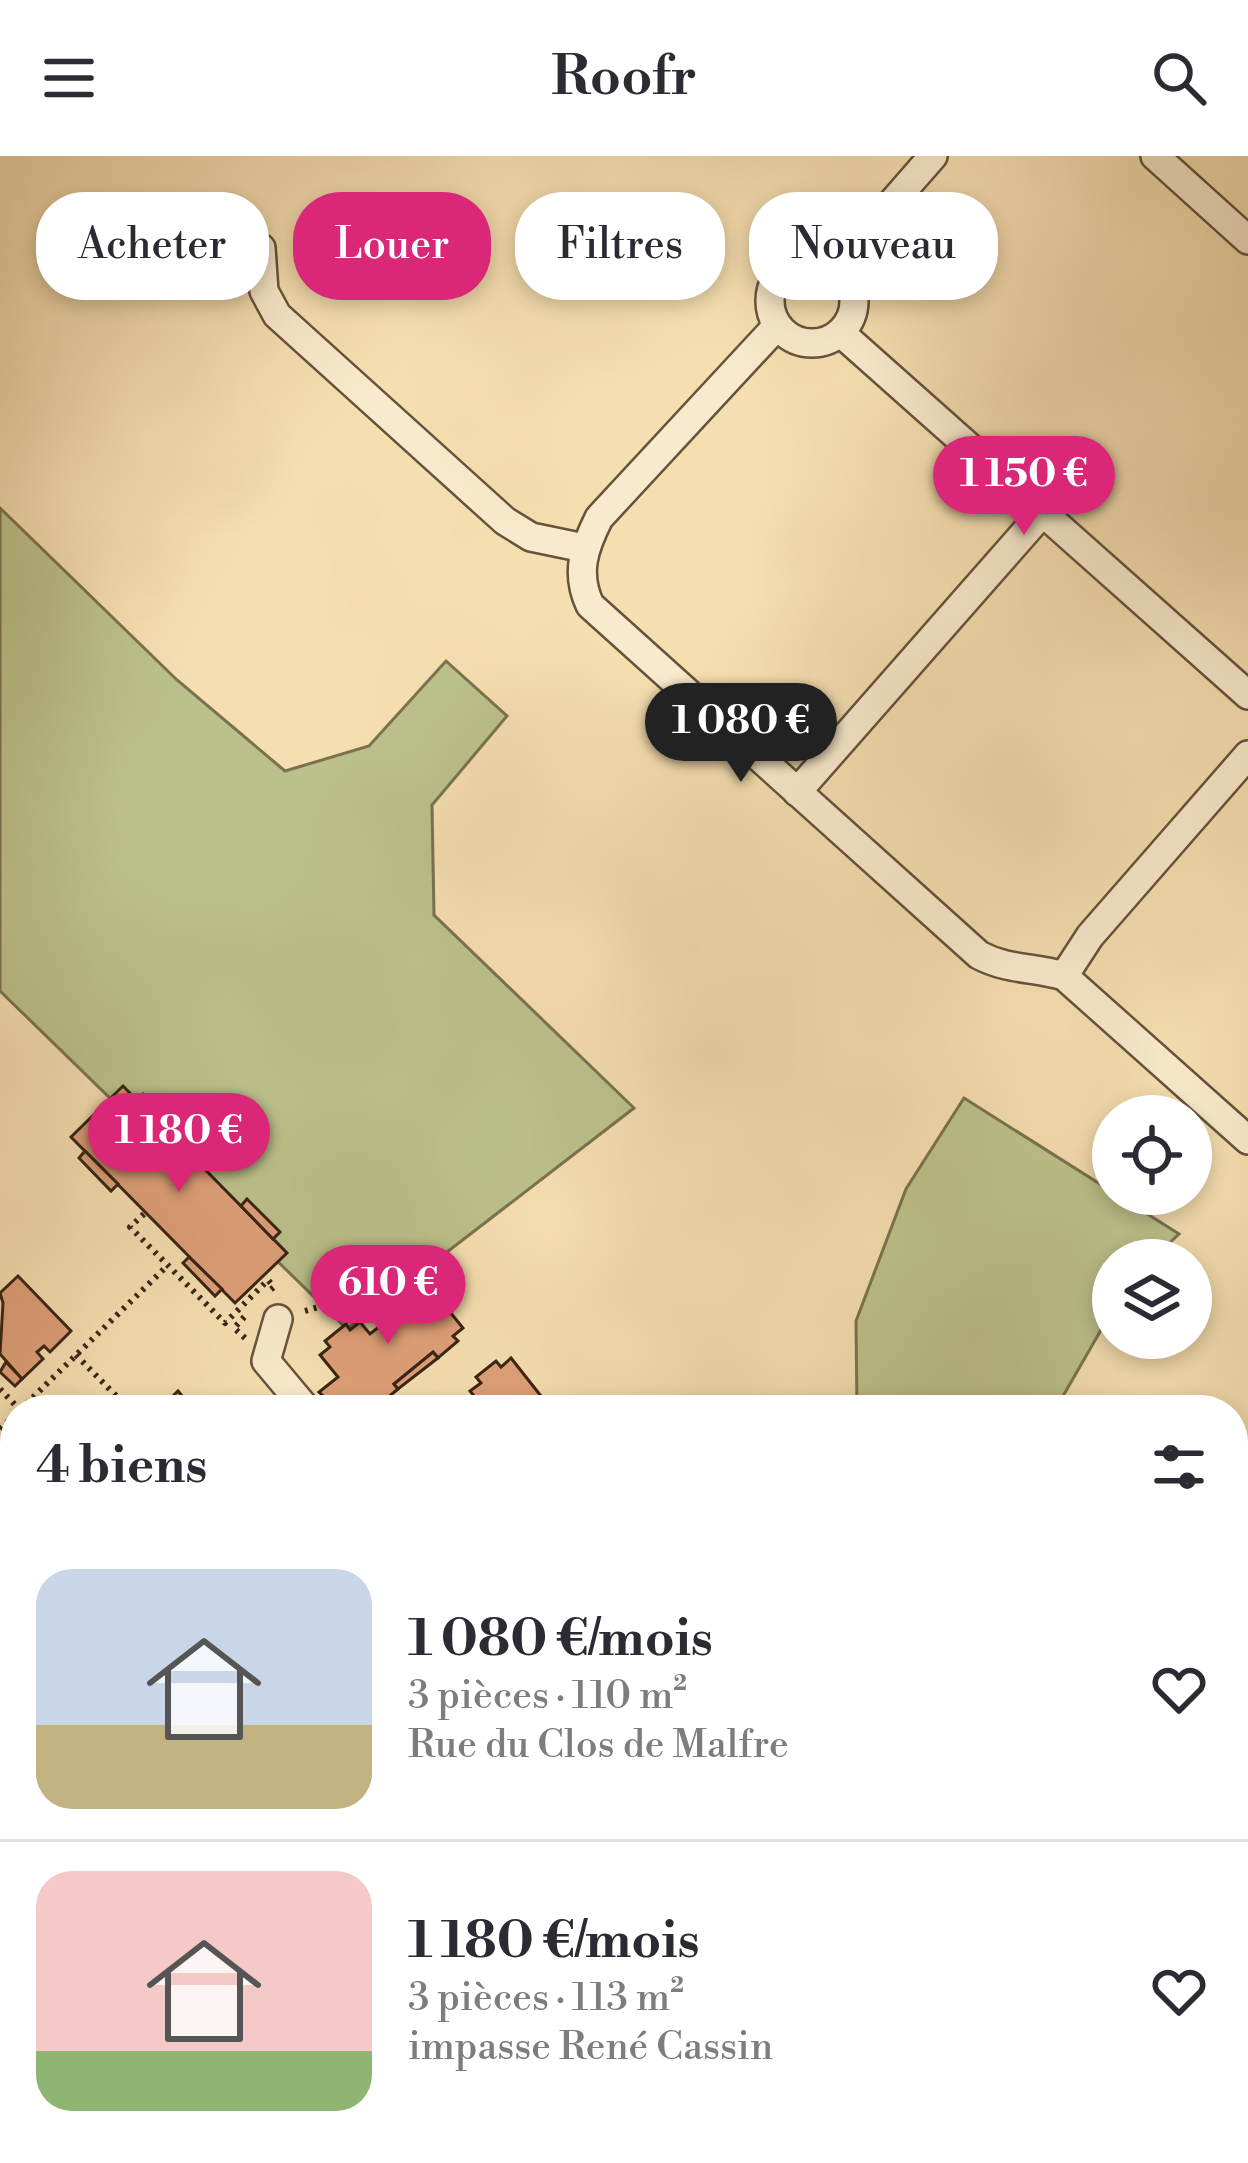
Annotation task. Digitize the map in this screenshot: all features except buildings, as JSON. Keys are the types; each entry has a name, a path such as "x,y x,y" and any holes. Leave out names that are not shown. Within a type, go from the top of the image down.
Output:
{"street":[{"path":"902,192 933,156"},
{"path":"1155,156 1248,240"},
{"path":"269,300 277,315 505,521 531,536 584,548"},
{"path":"770,300 776,328 796,339 821,342 842,334 852,300"},
{"path":"776,328 599,518 584,548 581,585 590,605 979,955 1003,968 1040,969 1064,976 1248,1140"},
{"path":"842,334 1248,694"},
{"path":"797,792 1042,512"},
{"path":"1064,976 1090,936 1248,755"},
{"path":"278,1319 266,1361 294,1395"}],"path":[{"path":"145,1214 130,1227 225,1323 268,1280 274,1287 234,1328 245,1338 278,1319 362,1294 382,1324"},
{"path":"35,1395 167,1266"},
{"path":"76,1355 115,1395"}],"green space":[{"path":"0,508 177,680 285,771 369,746 446,661 507,716 432,805 434,915 634,1108 347,1329 0,991"},
{"path":"964,1098 1092,1179 1092,1215 1149,1215 1179,1234 1174,1239 1092,1239 1092,1346 1064,1395 857,1395 856,1321 906,1189"}]}
